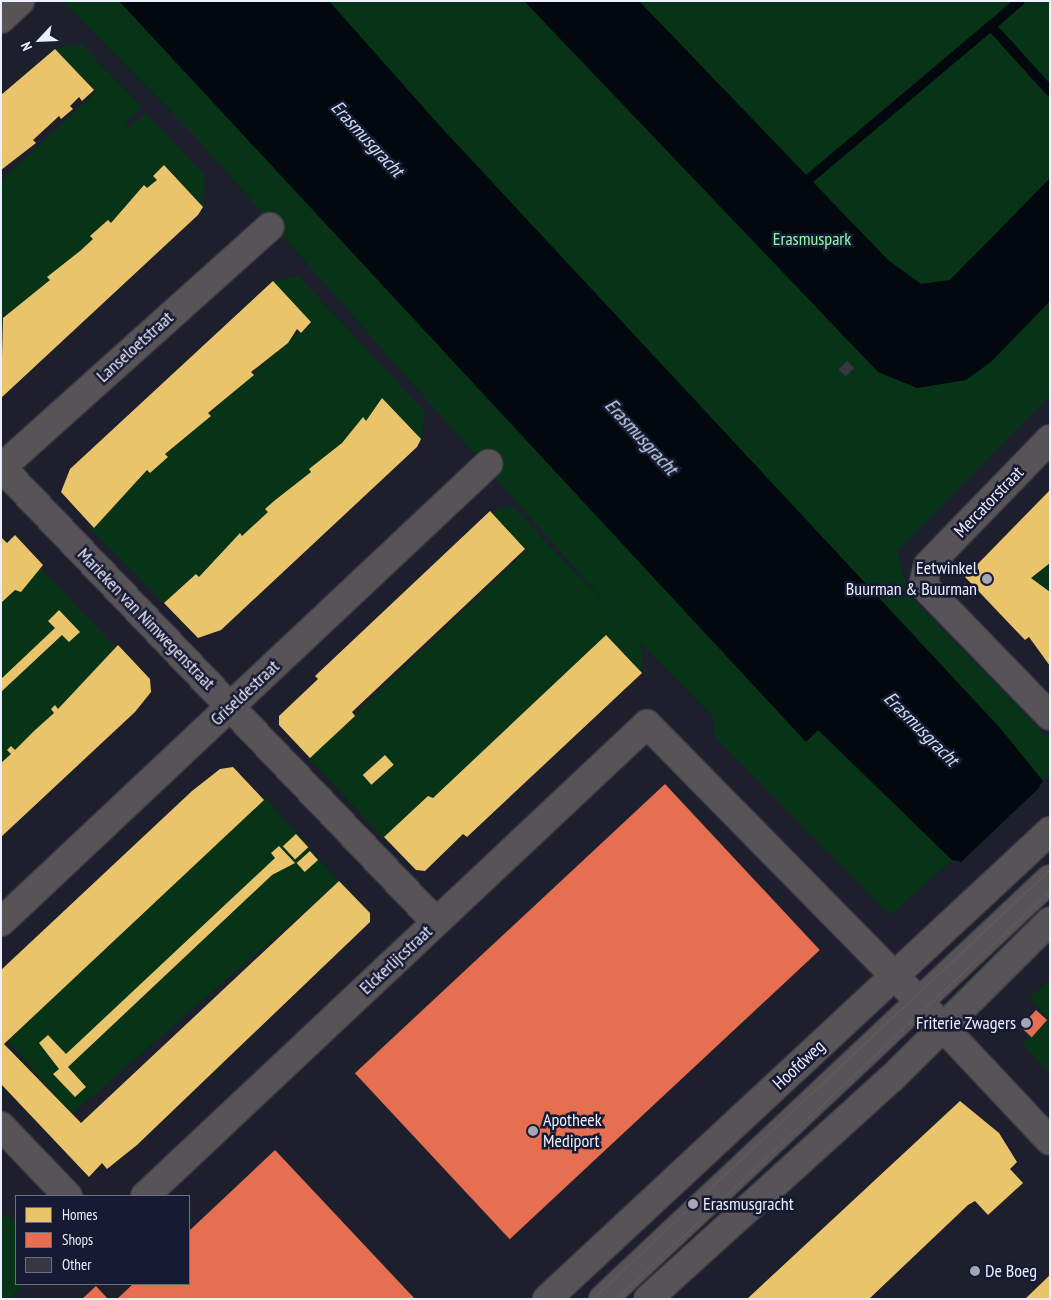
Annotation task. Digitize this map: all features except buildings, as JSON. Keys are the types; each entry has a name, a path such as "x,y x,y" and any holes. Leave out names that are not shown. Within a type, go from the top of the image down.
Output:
{"street":[{"path":"1,19 20,1"},
{"name":"Lanseloetstraat","path":"1,468 270,226"},
{"name":"Mercatorstraat","path":"1050,438 928,564 923,585 1050,716"},
{"name":"Griseldestraat","path":"1,922 488,464"},
{"name":"Marieken van Nimwegenstraat","path":"1,468 436,922"},
{"name":"Elckerlijcstraat","path":"146,1195 647,724 887,968"},
{"name":"Hoofdweg","path":"547,1299 887,968 987,892 1050,831"},
{"name":"Hoofdweg","path":"603,1299 1050,879"},
{"path":"648,1299 942,1029 1040,930"},
{"path":"887,968 942,1029 1050,1141"},
{"path":"1,1126 67,1195"}],"green space":[{"path":"63,1 167,1 952,860 890,915 715,737 714,718 641,643 642,673 609,639 388,843 309,758 526,551 490,511 512,506 624,624 195,136"},
{"name":"Erasmuspark","path":"288,1 1050,1 1050,395 897,552 909,595 1050,740 1050,773 1043,781 1000,728 865,585"},
{"path":"81,44 142,107 125,124 129,128 146,113 205,176 203,207 172,173 1,329 1,181 95,93 55,49"},
{"path":"298,276 425,412 421,439 387,403 168,607 88,526 310,321 273,281"},
{"path":"1050,551 1050,612 1020,582"},
{"path":"40,568 123,655 1,767 1,604"},
{"path":"264,796 339,882 72,1114 1,1033 1,1025"},
{"path":"1050,981 1050,1074 1022,1043 1048,1019 1029,997"},
{"path":"6,1213 15,1223 15,1285 24,1285 9,1299 1,1299 1,1218"}],"water":[{"path":"119,1 329,1 439,125 1000,728 1043,781 1039,786 1050,797 1050,957 959,861 952,860 818,730 806,742"},
{"path":"524,1 639,1 888,260 921,284 950,280 1050,178 1050,301 992,361 966,380 917,388 878,372"}],"pier":[{"path":"1041,786 1050,795 1050,959 960,863"}],"waterway":[{"path":"991,26 1020,1"},
{"path":"809,179 991,26 1050,91"}],"tram line":[{"path":"592,1299 1050,869"},
{"path":"616,1299 1050,890"}],"place":[{"name":"Eetwinkel Buurman & Buurman","path":"987,579"},
{"name":"Friterie Zwagers","path":"1026,1023"},
{"name":"Apotheek Mediport","path":"533,1131"},
{"name":"Erasmusgracht","path":"693,1204"},
{"name":"De Boeg","path":"975,1271"}]}
